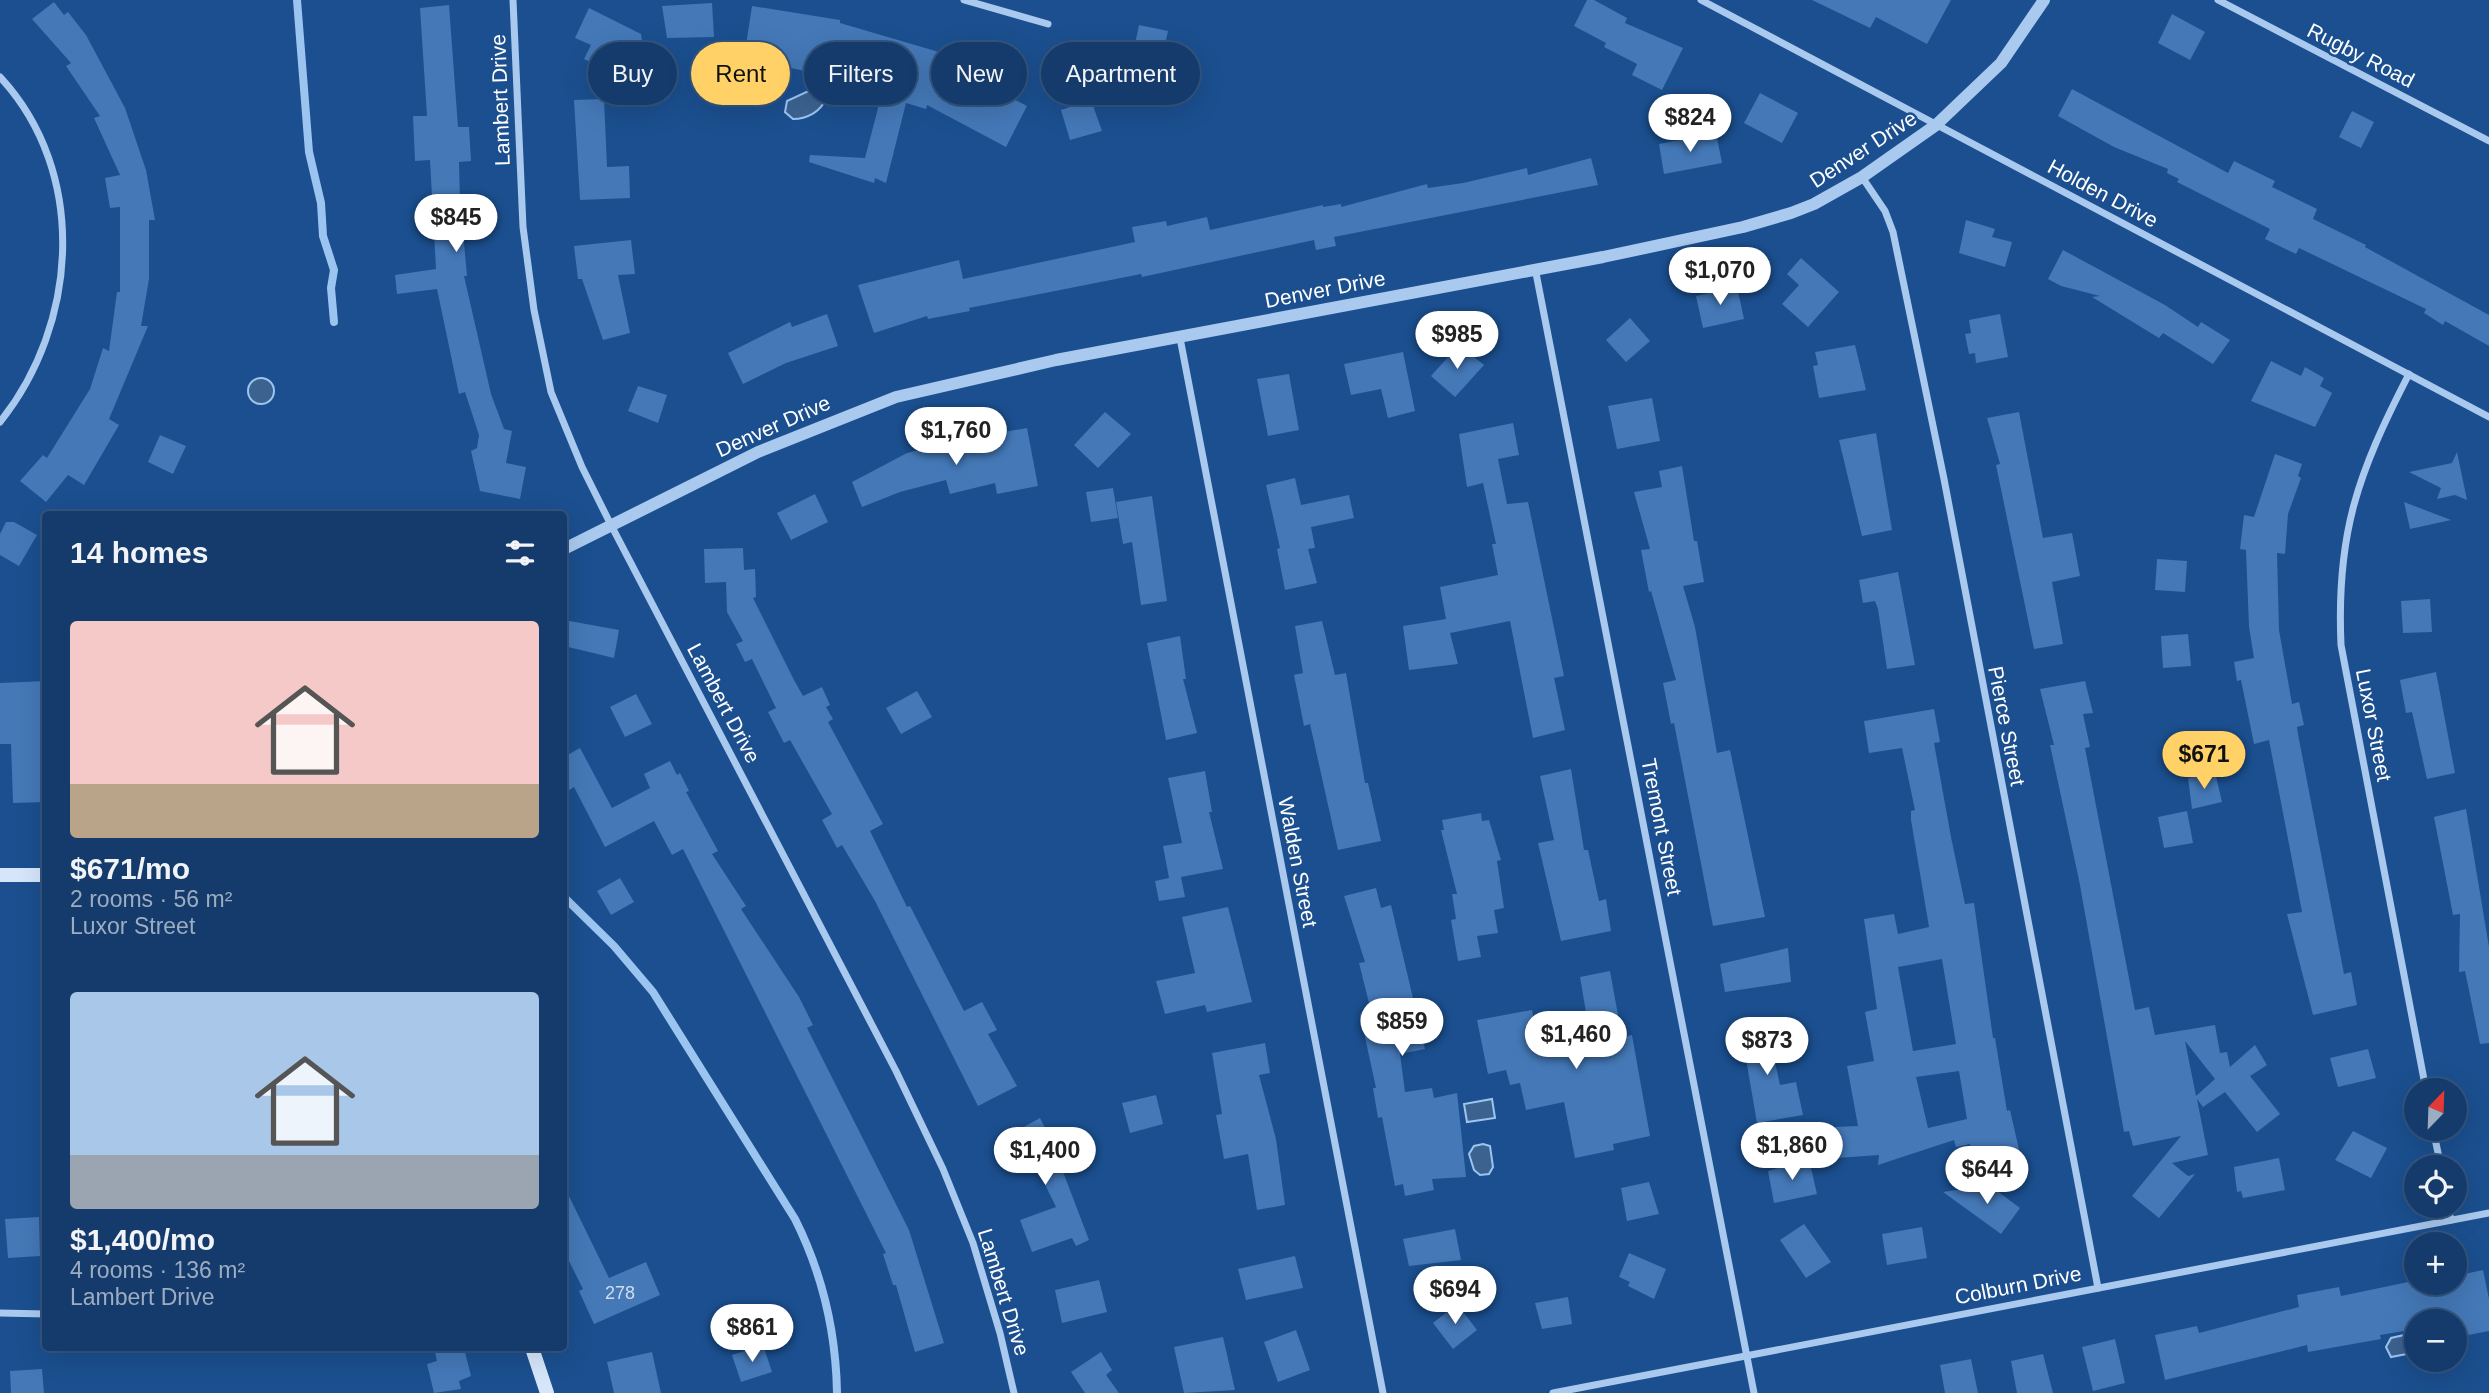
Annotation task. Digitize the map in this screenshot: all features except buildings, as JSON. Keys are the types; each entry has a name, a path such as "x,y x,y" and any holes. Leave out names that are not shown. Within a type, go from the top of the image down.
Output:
{"main road":[{"path":"0,874 42,876"},
{"path":"532,1351 547,1393"}],"street":[{"name":"Lambert Drive","path":"513,0 523,227 534,310 551,392 582,467 611,525 896,1071 943,1169 977,1254 1014,1393"},
{"path":"964,0 1048,24"},
{"name":"Holden Drive","path":"1701,0 2489,417"},
{"name":"Denver Drive","path":"567,547 758,452 896,397 1044,363 1743,227 1814,204 1862,177 1936,125 2001,63 2044,0"},
{"name":"Rugby Road","path":"2218,0 2489,141"},
{"path":"0,77 33,126 50,163 60,201 65,241 57,306 42,354 30,381 0,422"},
{"name":"Pierce Street","path":"1862,177 1885,211 1893,232 1944,479 2098,1288"},
{"name":"Tremont Street","path":"1535,268 1754,1393"},
{"name":"Walden Street","path":"1180,338 1383,1393"},
{"name":"Luxor Street","path":"2409,374 2373,444 2355,497 2342,552 2339,594 2341,645 2424,1078"},
{"name":"Colburn Drive","path":"1553,1393 2489,1213"},
{"path":"0,1313 42,1314"}],"water":[{"path":"804,93 804,105 822,105 808,116 793,119 785,112 790,100"},
{"path":"261,378 270,382 274,391 270,400 261,404 252,400 248,391 252,382"},
{"path":"1492,1099 1495,1118 1467,1122 1464,1104"},
{"path":"1474,1146 1490,1146 1493,1167 1489,1174 1480,1175 1474,1170 1469,1154"},
{"path":"2404,1335 2404,1354 2391,1357 2386,1347 2391,1338"}],"waterway":[{"path":"297,0 309,152 321,203 323,236 334,270 331,288 334,322"},
{"path":"567,900 614,946 653,992 795,1219 813,1261 826,1304 834,1348 837,1393"}]}
